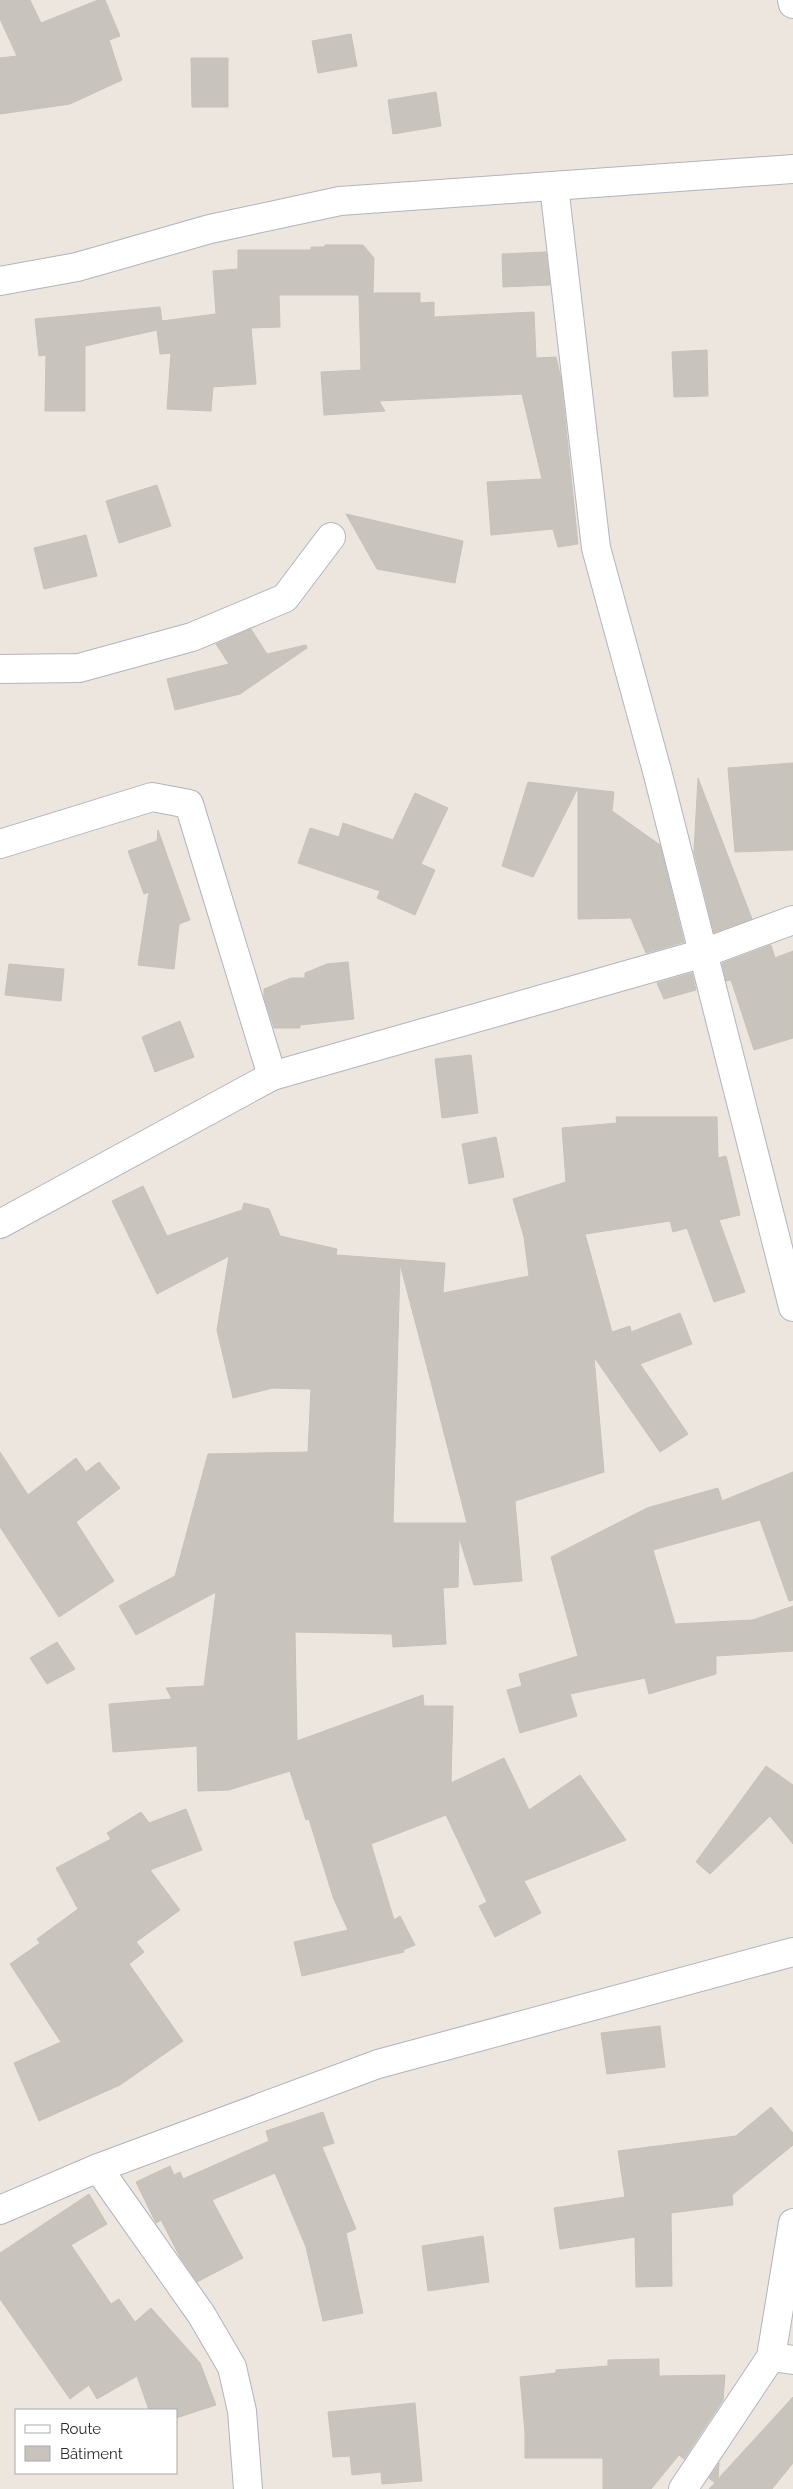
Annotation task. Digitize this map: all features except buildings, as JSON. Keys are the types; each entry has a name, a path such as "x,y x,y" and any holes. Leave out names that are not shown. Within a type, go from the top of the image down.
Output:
{"street":[{"path":"792,0 793,4"},
{"path":"0,281 77,267 210,229 340,201 793,169"},
{"path":"554,186 596,548 657,771 793,1307"},
{"path":"0,669 79,668 192,637 285,598 331,537"},
{"path":"0,844 152,797 189,804 272,1076"},
{"path":"0,1224 272,1076 704,953 793,920"},
{"path":"0,2210 98,2168 378,2064 793,1952"},
{"path":"98,2168 201,2314 232,2367 242,2411 248,2489"},
{"path":"683,2489 782,2358 793,2223"}]}
